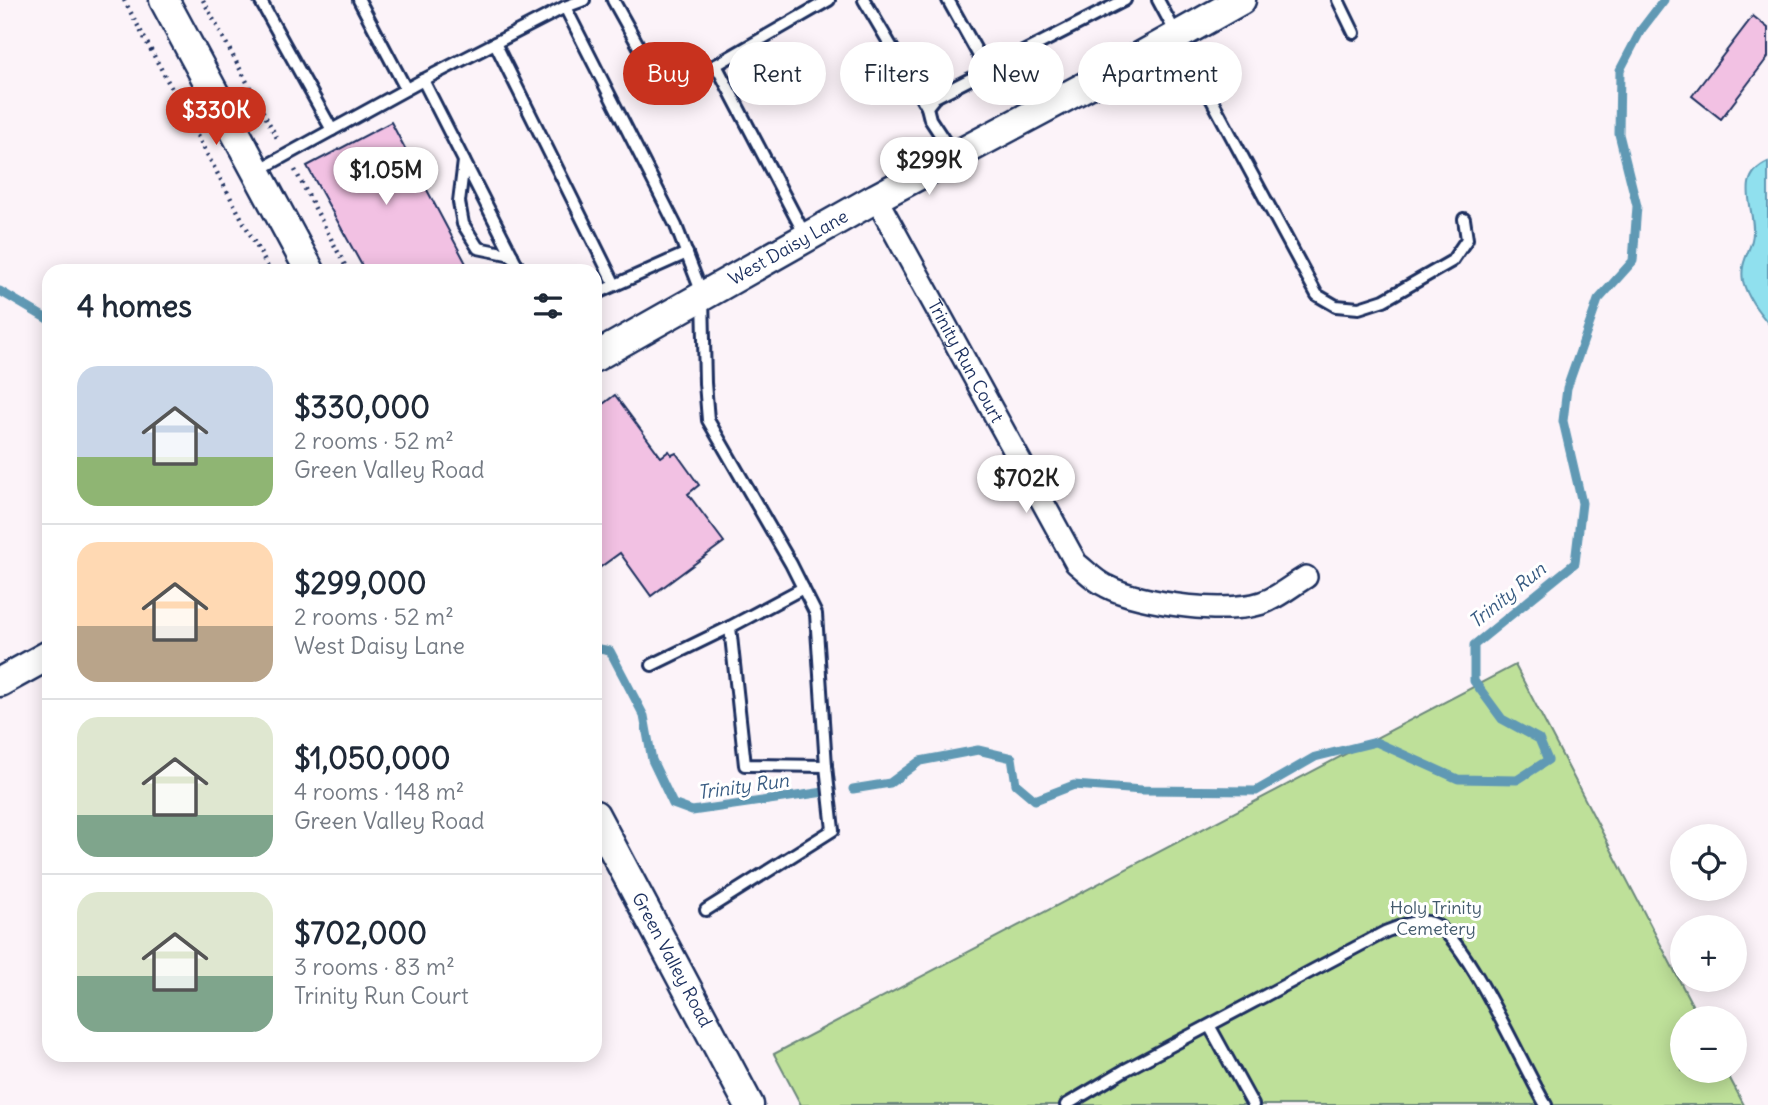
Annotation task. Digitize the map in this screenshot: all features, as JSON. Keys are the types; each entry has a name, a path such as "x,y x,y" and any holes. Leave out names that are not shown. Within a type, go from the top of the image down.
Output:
{"street":[{"path":"164,0 306,264"},
{"name":"West Daisy Lane","path":"602,353 876,198 1241,0"},
{"name":"Trinity Run Court","path":"876,198 1076,563 1105,586 1129,594 1169,605 1220,609 1267,601 1306,577"},
{"path":"0,682 42,659"},
{"name":"Green Valley Road","path":"602,828 749,1105"}],"lane":[{"path":"260,0 332,130"},
{"path":"359,0 406,89"},
{"path":"257,171 423,80 565,7 584,0"},
{"path":"613,0 643,54 672,67 697,72 716,65 829,0"},
{"path":"864,0 954,156"},
{"path":"948,0 971,42"},
{"path":"1042,42 1125,0"},
{"path":"1173,0 1160,3 1317,295 1336,306 1359,308 1384,300 1452,261 1467,239 1464,219"},
{"path":"1338,0 1354,33"},
{"path":"565,7 676,226 703,296 708,421 816,614 833,830 706,910"},
{"path":"495,43 615,285"},
{"path":"716,65 806,237"},
{"path":"423,80 516,264"},
{"path":"927,107 934,97 968,80"},
{"path":"464,161 459,202 463,224 478,248 512,255"},
{"path":"602,291 687,253"},
{"path":"652,665 803,588"},
{"path":"730,627 745,765 826,766"},
{"path":"1066,1105 1125,1070 1385,932 1402,926 1431,922 1445,930 1466,955 1546,1105"},
{"path":"1210,1027 1253,1105"}],"path":[{"path":"124,0 266,264"}],"green space":[{"name":"Holy Trinity Cemetery","path":"1515,665 1670,962 1670,992 1685,992 1693,1006 1670,1006 1670,1083 1732,1083 1744,1105 801,1105 774,1054"}],"water":[{"path":"1768,162 1768,323 1750,298 1742,275 1753,230 1749,197 1751,178 1757,169"}],"building":[{"path":"1753,16 1768,28 1768,57 1721,119 1692,96"},
{"path":"391,122 466,264 361,264 307,166"},
{"path":"615,395 661,457 669,451 672,455 676,453 699,485 688,494 724,542 651,596 620,553 602,566 602,405"}],"waterway":[{"name":"Trinity Run","path":"853,789 890,783 920,761 978,750 1012,758 1016,784 1035,800 1074,785 1142,790 1256,791 1315,757 1376,742 1458,779 1517,780 1548,760 1539,739 1502,719 1474,681 1474,645 1575,563 1582,503 1563,421 1567,388 1598,300 1633,261 1637,206 1619,134 1620,70 1641,30 1664,0"},
{"name":"Trinity Run","path":"0,291 42,316"},
{"name":"Trinity Run","path":"602,649 610,651 644,716 652,760 673,804 692,811 831,791"}]}
